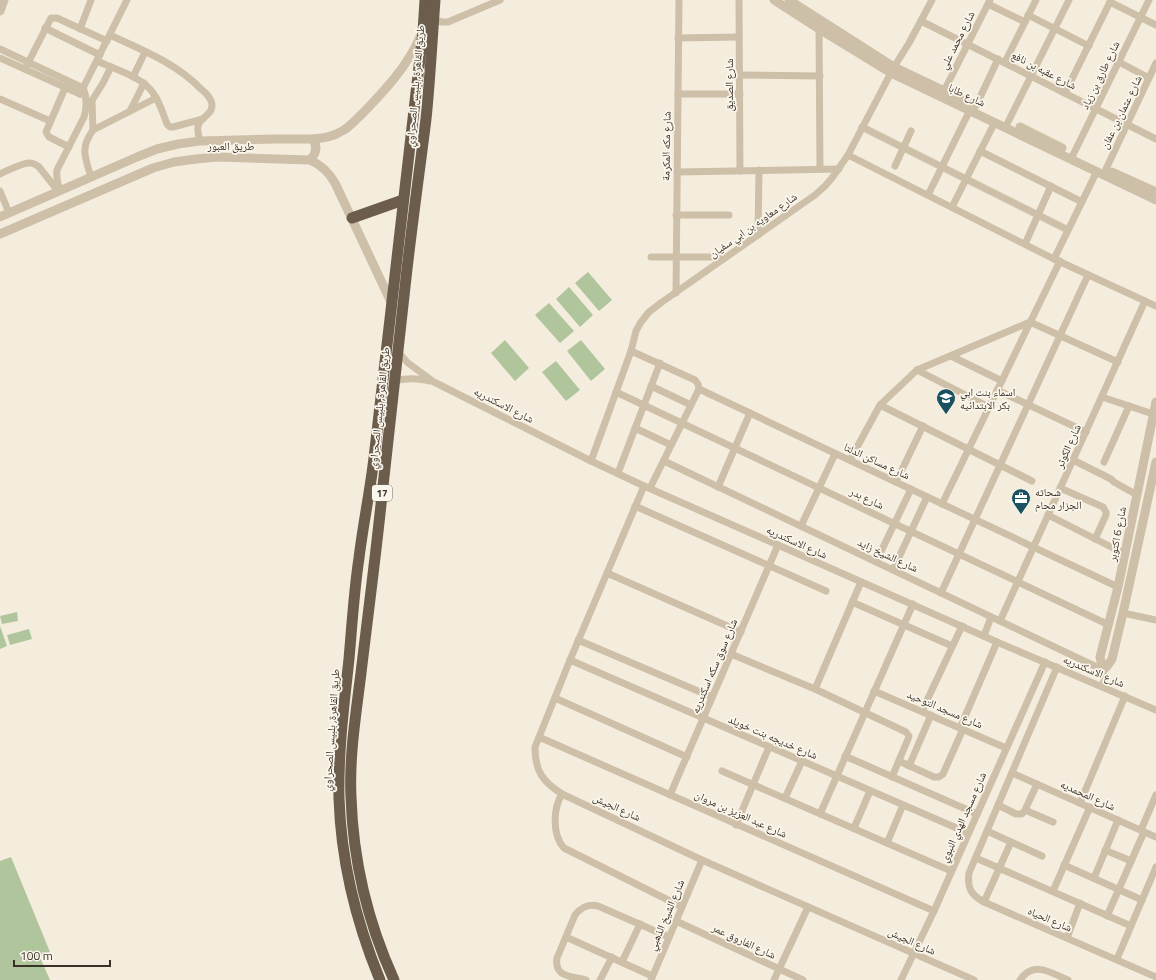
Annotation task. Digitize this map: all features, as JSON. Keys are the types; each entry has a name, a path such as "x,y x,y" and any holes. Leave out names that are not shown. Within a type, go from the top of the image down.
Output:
{"highway":[{"name":"طريق القاهرة, بلبيس الصحراوي","path":"380,980 360,924 352,894 346,862 339,800 339,772 358,561 374,462 391,302 423,32 425,0"},
{"name":"طريق القاهرة, بلبيس الصحراوي","path":"394,980 378,941 363,889 353,828 350,797 351,768 354,729 394,381 426,117 436,0"},
{"path":"352,218 403,200"},
{"path":"362,534 371,539 377,538"},
{"path":"358,561 365,557 374,562"}],"street":[{"path":"0,11 4,0"},
{"path":"80,29 91,0"},
{"path":"86,110 83,92 127,0"},
{"path":"434,20 448,22 500,0"},
{"name":"شارع مكه المكرمة","path":"676,293 679,0"},
{"name":"شارع الصديق","path":"739,0 740,171"},
{"name":"شارع طابا","path":"774,0 819,29 893,70 973,108 1008,122 1156,200"},
{"name":"شارع طابا","path":"789,0 893,70 944,91 995,122 1073,156"},
{"name":"شارع معاويه بن ابي سفيان","path":"590,461 631,351 636,331 641,322 649,312 815,195 825,186 848,155 932,0"},
{"path":"928,195 973,108 1027,19 1036,0"},
{"path":"1008,122 1069,0"},
{"name":"شارع طارق بن زياد","path":"1073,156 1149,0"},
{"path":"1065,93 1111,1 1156,25"},
{"path":"989,2 1054,29 1089,46"},
{"name":"شارع محمد علي","path":"944,91 989,2"},
{"path":"27,66 45,28 51,18 54,17 80,29 145,52 170,64 197,84 209,97 212,103 211,111 199,125 200,142"},
{"name":"شارع عقبه بن نافع","path":"921,21 1156,139"},
{"path":"45,28 98,58 114,69 144,83 149,87 156,98 167,124 170,127 203,119"},
{"path":"819,29 820,169"},
{"name":"طريق العبور","path":"0,217 157,149 178,144 200,142 313,139 334,136 352,123 400,71 409,59 423,32"},
{"path":"678,38 739,37"},
{"path":"0,49 65,88 83,92"},
{"path":"132,77 145,52"},
{"path":"0,58 27,66 83,92"},
{"path":"1119,62 1149,78"},
{"name":"شارع عثمان بن عفان","path":"942,504 1030,322 1057,260 1068,230 1082,202 1127,124 1156,63"},
{"path":"59,191 56,177 58,170 86,110 102,83 114,69"},
{"path":"740,75 820,76"},
{"path":"130,111 144,83"},
{"path":"65,88 46,130 47,135 69,147"},
{"path":"678,94 740,94"},
{"path":"91,177 85,157 85,147 88,138 94,130 156,98"},
{"path":"0,99 50,121"},
{"path":"92,101 94,130"},
{"path":"952,207 995,122"},
{"path":"862,127 1068,230"},
{"path":"895,166 911,131"},
{"path":"313,139 316,150 310,160 322,167 332,177 391,302"},
{"path":"980,151 1082,202"},
{"path":"848,155 1057,260 1156,306"},
{"name":"طريق العبور","path":"0,234 153,168 174,162 218,157 310,160"},
{"path":"0,174 26,163 35,164 59,191"},
{"path":"677,172 839,169"},
{"path":"758,235 759,170"},
{"name":"شارع طابا","path":"1101,170 1156,192"},
{"path":"1025,244 1051,186"},
{"path":"0,191 9,213"},
{"path":"676,215 729,215"},
{"path":"651,257 726,257"},
{"path":"941,593 1088,275"},
{"name":"شارع الكوثر","path":"1000,621 1145,301"},
{"path":"850,460 880,405 916,370 1030,322 1118,362"},
{"name":"شارع مساكن الدلتا","path":"631,351 695,380 699,389 1118,587"},
{"name":"شارع الاسكندريه","path":"398,352 408,363 434,382 590,461 997,642 1156,710"},
{"path":"951,356 1002,381"},
{"path":"618,473 660,364"},
{"path":"916,370 989,406"},
{"name":"شارع الاسكندريه","path":"394,381 405,378 415,378 434,382"},
{"path":"651,386 691,405"},
{"name":"شارع الجيش","path":"699,389 664,461 635,506 578,640 535,747 535,758 538,769 543,779 551,787 562,794 702,860 974,980"},
{"path":"997,390 1086,432"},
{"name":"شارع بدر","path":"616,392 1108,625"},
{"path":"1102,396 1155,415"},
{"name":"شارع 6 اكتوبر","path":"1103,687 1104,678 1100,657 1118,587 1155,415 1156,402"},
{"path":"880,405 1032,481"},
{"path":"1104,462 1129,406"},
{"path":"718,486 750,413"},
{"path":"896,482 923,426"},
{"path":"635,428 671,445"},
{"path":"801,526 836,454"},
{"path":"1073,460 1111,479 1137,495"},
{"name":"شارع الشيخ زايد","path":"664,461 1103,670"},
{"name":"شارع 6 اكتوبر","path":"1103,670 1112,659 1124,613 1156,462"},
{"path":"1060,488 1105,509 1106,515 1095,539"},
{"path":"876,562 911,489"},
{"path":"893,570 928,497"},
{"path":"635,506 826,591"},
{"path":"1048,516 1125,554"},
{"name":"شارع سوق سكه اسكندريه","path":"670,795 778,545"},
{"path":"607,574 740,632"},
{"path":"815,689 861,582"},
{"path":"852,602 952,646"},
{"path":"820,814 913,604"},
{"path":"1124,613 1156,620"},
{"path":"984,636 991,616"},
{"path":"922,711 962,626"},
{"path":"578,640 712,697"},
{"path":"899,761 934,778 941,776 997,642"},
{"path":"731,654 815,689 908,733 908,739 892,777"},
{"name":"شارع خديجه بنت خويلد","path":"570,660 968,833"},
{"name":"شارع مسجد الهدي النبوي","path":"901,980 934,911 1045,662"},
{"path":"1057,667 976,858 1131,926"},
{"name":"شارع مسجد التوحيد","path":"874,691 1006,748"},
{"path":"1080,803 1125,696"},
{"path":"555,698 686,757"},
{"path":"909,766 931,715"},
{"name":"شارع عبد العزيز بن مروان","path":"539,737 934,911"},
{"path":"736,825 769,747"},
{"path":"846,756 977,814"},
{"path":"785,798 802,761"},
{"path":"722,771 951,871"},
{"name":"شارع المحمديه","path":"1012,773 1156,837"},
{"path":"998,805 1016,814 1022,814 1037,784"},
{"path":"854,828 870,791"},
{"path":"562,794 558,800 556,815 557,837 560,844 564,848 682,908"},
{"path":"1107,916 1131,861 1156,795"},
{"path":"887,843 903,805"},
{"path":"1053,891 1090,807"},
{"path":"1025,810 1053,822"},
{"path":"1094,878 1118,820"},
{"path":"987,832 1042,856"},
{"path":"984,902 1011,842"},
{"path":"1105,850 1131,861"},
{"name":"شارع الحياه","path":"976,858 969,873 968,880 972,894 977,899 1156,977"},
{"name":"شارع الشيخ الذهبي","path":"651,978 702,860"},
{"path":"1064,865 1142,900"},
{"path":"1116,959 1155,870"},
{"path":"1067,938 1080,904"},
{"path":"586,980 566,976 561,973 556,963 575,914 588,905 598,906 669,937"},
{"path":"774,980 808,907"},
{"name":"شارع الفاروق عمر","path":"676,921 803,980"},
{"path":"622,962 640,924"},
{"path":"566,937 622,962 651,978"},
{"path":"370,954 376,980"},
{"path":"600,980 612,958"},
{"path":"1020,980 1030,971 1043,969 1068,980"}],"green space":[{"path":"588,272 612,300 599,311 575,283"},
{"path":"569,287 593,315 580,327 556,299"},
{"path":"549,303 574,331 560,343 535,315"},
{"path":"505,340 529,368 515,381 491,353"},
{"path":"581,340 605,369 591,381 567,351"},
{"path":"556,361 580,390 566,401 542,372"},
{"path":"17,612 18,621 2,624 0,616"},
{"path":"0,626 7,646 0,649"},
{"path":"29,629 32,639 10,645 7,635"},
{"path":"11,857 50,952 39,955 50,980 0,980 0,861"}],"place":[{"name":"اسماء بنت ابي بكر الابتدائيه","path":"946,415"},
{"name":"شحاته الجزار محام","path":"1021,515"}]}
